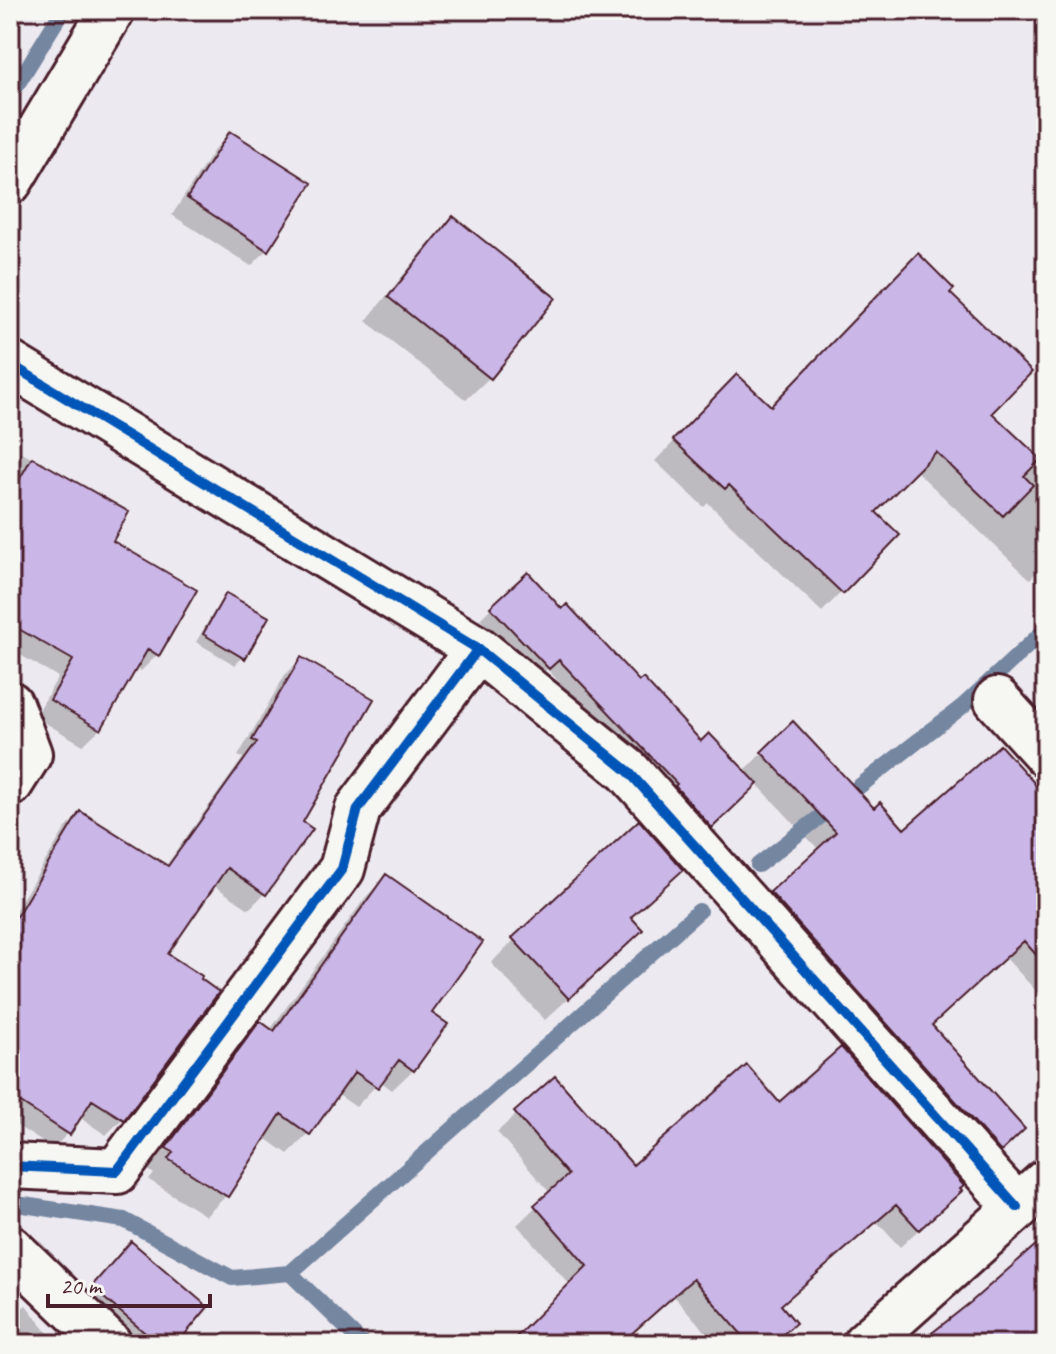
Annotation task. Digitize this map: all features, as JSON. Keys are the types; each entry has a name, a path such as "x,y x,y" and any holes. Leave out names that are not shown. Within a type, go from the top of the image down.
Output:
{"street":[{"path":"10,181 112,10"},
{"path":"10,364 478,649 628,771 1032,1195 865,1344"},
{"path":"10,1166 117,1171 342,869 358,809 478,649"},
{"path":"997,700 1046,754"},
{"path":"10,704 29,754 10,784"},
{"path":"10,1248 109,1344"}],"building":[{"path":"230,131 312,183 268,251 187,198"},
{"path":"453,216 556,298 491,379 388,297"},
{"path":"918,253 954,289 950,293 1032,372 992,413 1041,459 1024,476 1033,485 1003,516 936,452 876,512 900,535 843,594 729,485 725,489 673,440 737,374 771,406"},
{"path":"32,457 129,512 113,541 197,590 159,656 148,649 101,730 50,700 73,660 10,624 10,496"},
{"path":"528,572 562,609 567,604 639,681 643,678 701,741 709,733 758,784 712,828 675,786 677,784 559,660 549,669 490,607"},
{"path":"226,593 269,617 245,659 203,634"},
{"path":"301,657 374,699 303,822 313,829 266,895 227,868 168,954 202,976 201,979 219,992 124,1120 92,1100 70,1135 10,1096 10,927 80,811 168,866 257,742 252,740"},
{"path":"793,721 874,808 880,802 904,829 1000,745 1046,796 1046,966 1024,941 932,1025 1025,1129 1001,1152 770,892 836,832 761,752"},
{"path":"639,820 683,870 631,917 643,930 569,999 512,938"},
{"path":"386,874 483,942 432,1013 448,1024 414,1071 399,1060 378,1088 355,1072 310,1135 281,1114 228,1197 168,1159 173,1152 166,1148 260,1021 274,1031"},
{"path":"841,1047 964,1186 919,1230 896,1205 781,1305 796,1323 772,1344 750,1344 693,1279 620,1344 509,1344 587,1266 534,1205 568,1175 514,1112 555,1076 633,1165 747,1065 779,1102"},
{"path":"1046,1236 1046,1344 918,1344 971,1302"},
{"path":"131,1241 208,1307 177,1344 158,1344 91,1287"}],"waterway":[{"path":"10,96 63,10"},
{"path":"758,865 963,706 1046,629"},
{"path":"10,1203 124,1220 232,1278 290,1273 699,911"},
{"path":"290,1273 363,1344"}],"cycle path":[{"path":"10,364 478,649 628,771 1017,1207"},
{"path":"10,1166 117,1171 342,869 358,809 478,649"}]}
